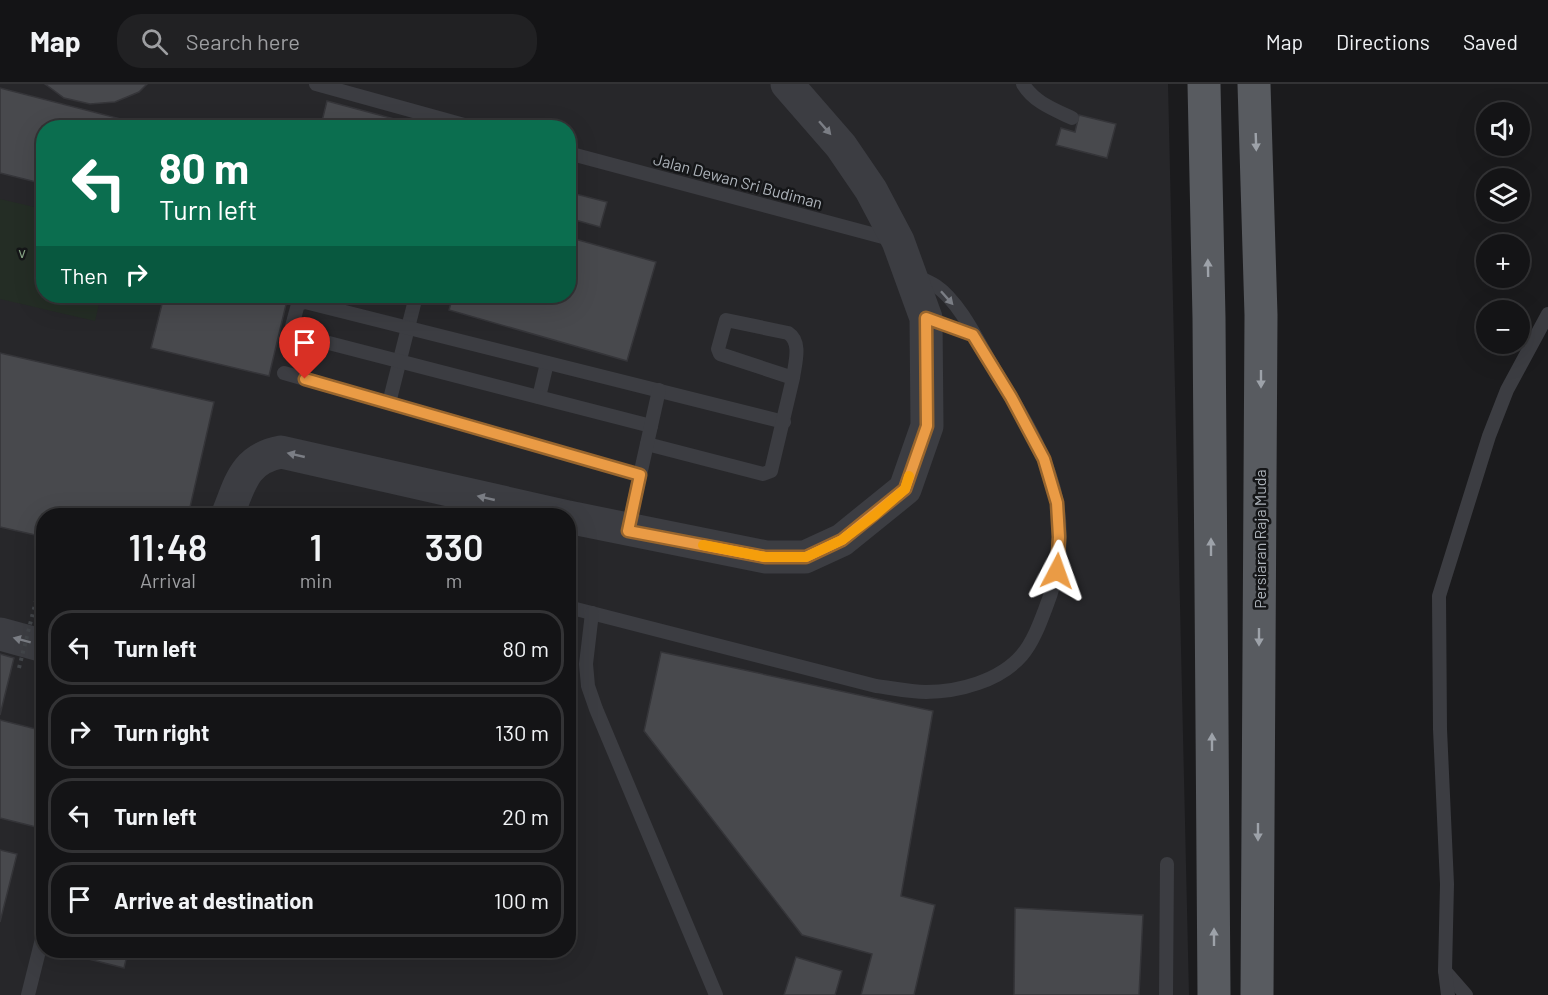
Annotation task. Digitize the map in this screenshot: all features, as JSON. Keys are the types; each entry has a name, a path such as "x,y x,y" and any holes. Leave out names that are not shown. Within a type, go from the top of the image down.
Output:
{"main road":[{"path":"1204,84 1209,318 1214,995"},
{"name":"Persiaran Raja Muda","path":"1254,84 1261,315 1257,995"},
{"path":"1209,318 1220,334 1232,343 1240,343 1251,335 1261,315"}],"street":[{"path":"576,519 765,557 806,557 842,540 905,489 927,426 926,318 898,241 871,190 841,146 787,84"},
{"path":"231,508 249,467 269,454 281,452 529,508"},
{"path":"0,634 36,644"}],"lane":[{"path":"316,84 342,87 449,120"},
{"path":"1023,84 1037,101 1072,118"},
{"name":"Jalan Dewan Sri Budiman","path":"576,155 898,241"},
{"path":"576,609 876,686 926,692 963,688 998,675 1021,656 1037,631 1051,596 1057,571 1059,537 1057,503 1044,459 1011,397 962,315 936,286 910,273"},
{"path":"301,303 298,304 291,330 294,334 651,426"},
{"path":"308,303 784,422"},
{"path":"389,403 414,303"},
{"path":"1448,995 1445,971 1447,884 1440,729 1440,596 1489,436 1507,390 1548,314"},
{"path":"926,318 973,335"},
{"path":"647,444 763,474 771,471 794,378 796,342 788,333 730,320 725,322 718,349 720,354 794,378"},
{"path":"539,397 547,363"},
{"path":"284,373 640,475"},
{"path":"628,531 659,390"},
{"path":"592,613 586,664 588,686 716,995"},
{"path":"1166,995 1167,864"},
{"path":"28,995 37,958"},
{"path":"1445,971 1466,995"}],"path":[{"path":"19,668 36,601"}],"shaded area":[{"path":"0,84 1168,84 1189,995 0,995"}],"green space":[{"name":"v","path":"0,199 36,207 36,303 99,303 95,321 0,299"}],"building":[{"path":"45,84 147,84 139,92 115,102 90,104 64,98"},
{"path":"0,88 125,120 36,120 36,182 0,173"},
{"path":"327,101 398,120 322,120"},
{"path":"1079,115 1116,124 1107,158 1056,145 1061,128 1075,132"},
{"path":"576,194 607,202 600,227 576,220"},
{"path":"576,239 656,262 627,361 449,310 451,303 576,303"},
{"path":"162,303 286,303 269,376 151,348"},
{"path":"0,353 214,402 190,508 36,508 36,535 0,527"},
{"path":"661,652 933,711 901,896 935,905 914,995 861,995 872,954 802,935 644,731"},
{"path":"0,654 14,658 0,715"},
{"path":"0,720 36,729 36,827 0,818"},
{"path":"0,850 17,854 0,922"},
{"path":"1015,908 1143,915 1139,995 1014,995"},
{"path":"796,957 842,971 835,995 784,995"},
{"path":"85,958 126,958 124,968"}],"slow traffic":[{"path":"703,545 765,557 806,557 842,540 875,515 905,489 909,476"}],"route":[{"path":"305,379 640,475 628,531 765,557 806,557 842,540 905,489 927,426 926,318 949,324 973,335 1011,397 1044,459 1057,503 1059,537 1057,571"}]}
